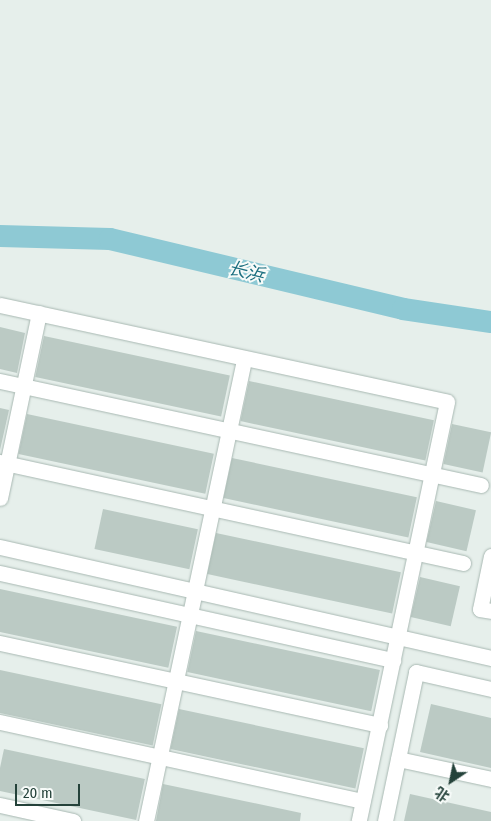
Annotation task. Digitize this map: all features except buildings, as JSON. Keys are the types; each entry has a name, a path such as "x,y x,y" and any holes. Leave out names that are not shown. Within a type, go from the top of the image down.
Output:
{"lane":[{"path":"0,305 447,402 359,821"},
{"path":"0,498 4,463 39,313"},
{"path":"146,821 244,358"},
{"path":"0,381 481,486"},
{"path":"4,463 463,563"},
{"path":"0,547 491,658"},
{"path":"491,556 480,609 491,612"},
{"path":"0,573 393,660"},
{"path":"0,643 380,725"},
{"path":"385,821 416,672 491,689"},
{"path":"0,722 363,801"},
{"path":"398,759 491,779"},
{"path":"0,805 73,821"}],"waterway":[{"name":"长浜","path":"0,236 110,239 403,309 491,322"}]}
